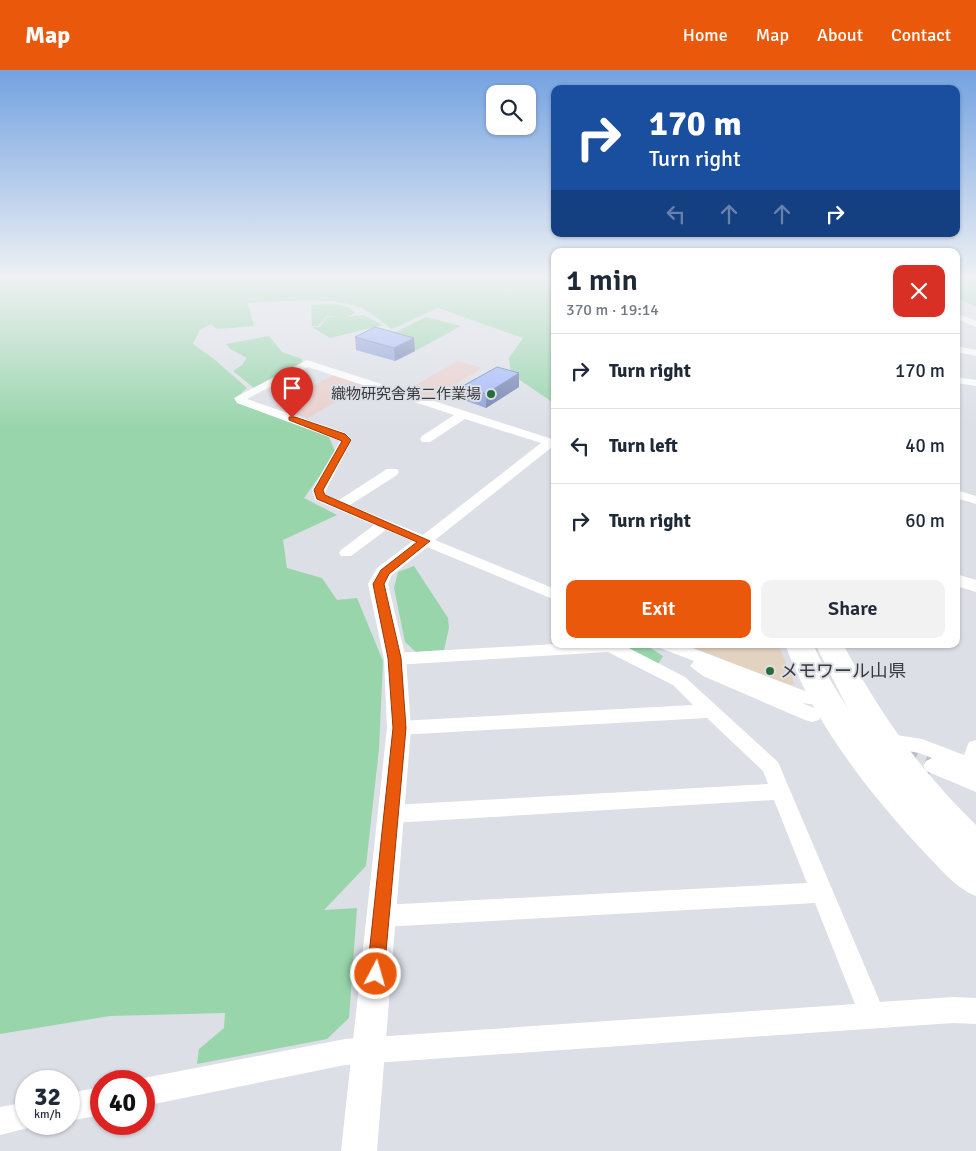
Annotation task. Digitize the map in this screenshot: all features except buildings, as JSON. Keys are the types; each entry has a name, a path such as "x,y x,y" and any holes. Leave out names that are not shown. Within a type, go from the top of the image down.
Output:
{"highway":[{"path":"800,648 819,707 934,839 976,880"},
{"path":"830,648 841,670 884,740 929,801 976,848"}],"street":[{"path":"960,350 976,353"},
{"path":"551,443 307,363 243,394 240,398 241,401 342,436 346,440 318,494 384,524 551,593"},
{"path":"960,381 976,384"},
{"path":"426,439 464,414"},
{"path":"359,1151 367,1050 382,916 399,728 394,658 378,584 384,572 551,444"},
{"path":"340,505 392,472"},
{"path":"960,495 976,500"},
{"path":"346,553 384,524"},
{"path":"960,581 976,586"},
{"path":"394,658 576,648"},
{"path":"616,648 679,681 771,767 873,1016"},
{"path":"672,648 709,672 819,707"},
{"path":"399,728 711,711"},
{"path":"884,740 922,746 974,772"},
{"path":"974,772 976,746"},
{"path":"933,766 974,772"},
{"path":"392,814 781,791"},
{"path":"382,916 822,892"},
{"path":"155,1090 346,1052 953,1010 976,1011"},
{"path":"0,1121 15,1118"}],"shaded area":[{"path":"458,361 483,368 429,400 403,392"},
{"path":"335,374 367,385 307,418 274,406"},
{"name":"メモワール山県","path":"694,648 780,648 795,685 784,684"}],"green space":[{"path":"0,326 207,326 200,330 193,344 214,359 247,388 237,397 328,435 336,453 304,498 337,515 283,540 287,568 322,578 337,600 357,598 383,661 379,749 366,866 324,910 357,908 349,1018 327,1039 197,1064 199,1049 224,1028 225,1013 110,1016 0,1034"},
{"path":"214,326 248,326 217,329"},
{"path":"377,326 330,338 312,327"},
{"path":"407,326 460,326 417,350 380,340"},
{"path":"490,326 551,326 551,401 511,374 509,358 523,338"},
{"path":"269,336 282,352 302,359 302,363 254,388 233,371 242,365 247,358 230,349 226,344"},
{"path":"414,566 448,618 449,628 444,650 416,652 405,642 394,588 398,572"},
{"path":"627,648 650,648 663,656 658,664"}],"tunnel":[{"path":"897,751 933,766"}],"place":[{"name":"織物研究舎第二作業場","path":"491,394"},
{"name":"メモワール山県","path":"770,671"}],"route":[{"path":"292,418 342,436 346,440 345,446 319,490 318,494 320,497 424,541 384,572 378,584 394,658 399,728 376,974"}]}
